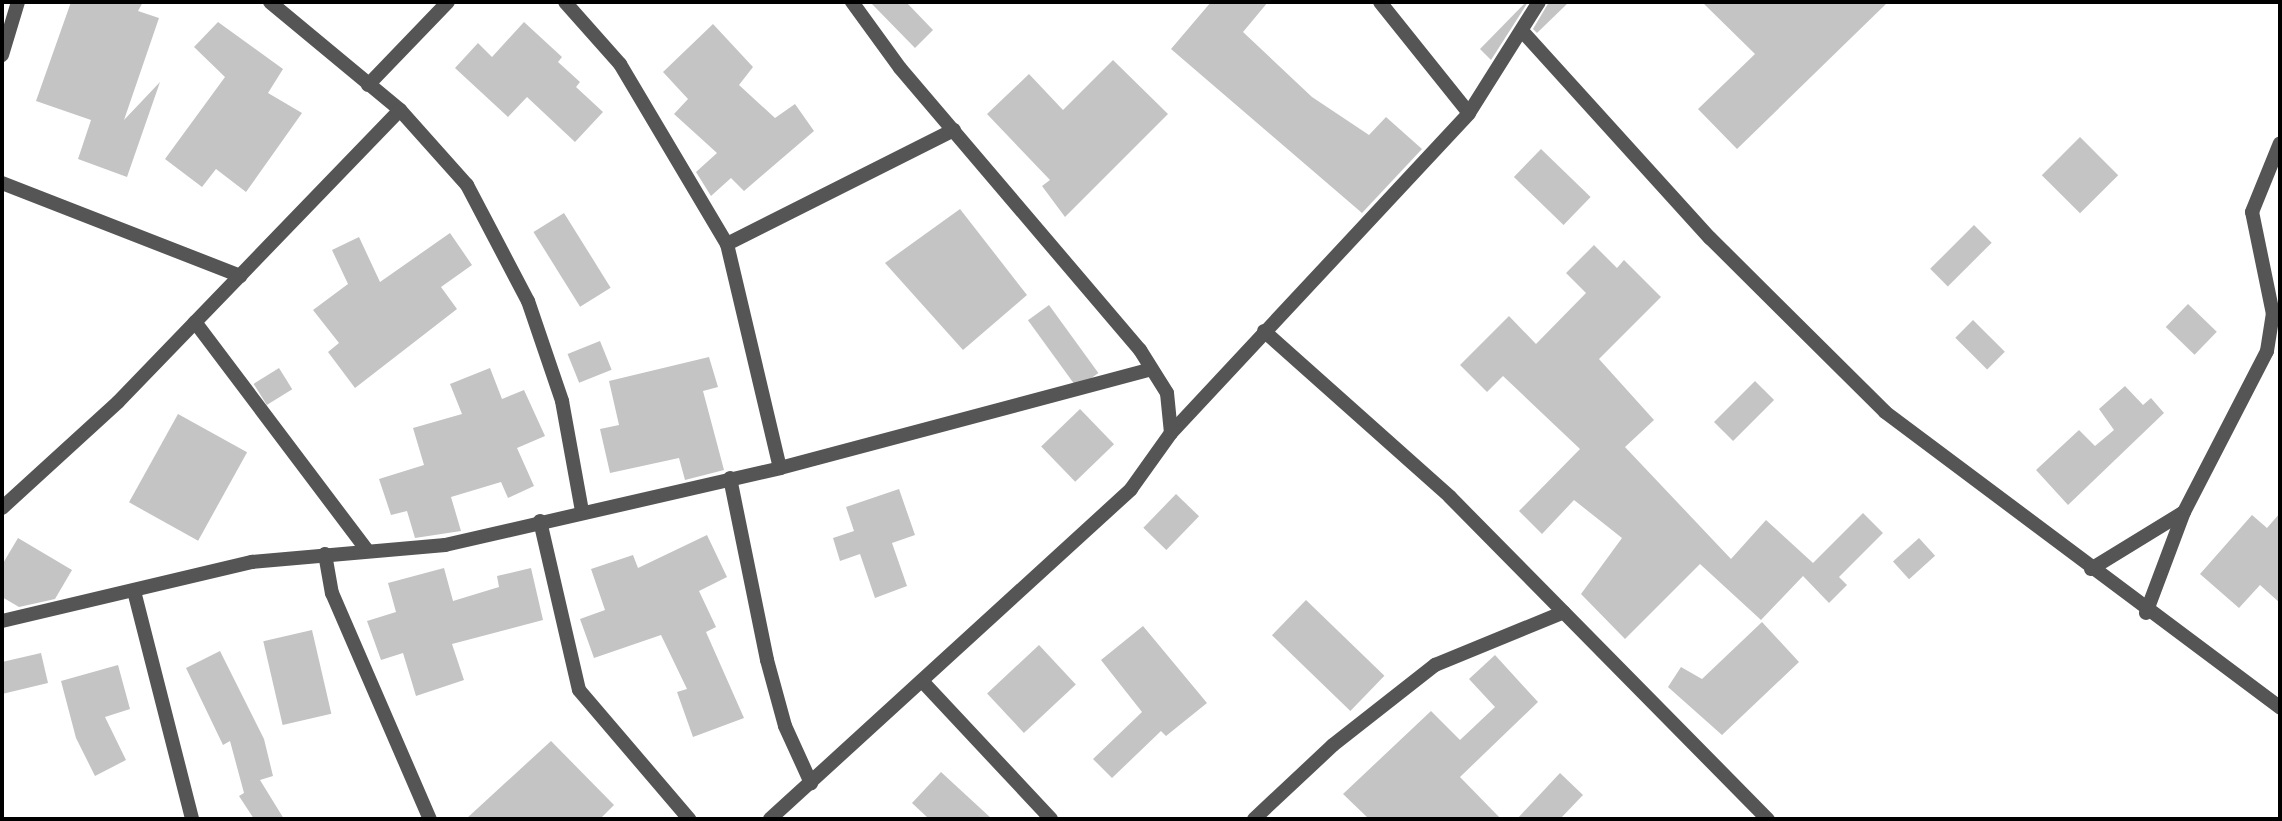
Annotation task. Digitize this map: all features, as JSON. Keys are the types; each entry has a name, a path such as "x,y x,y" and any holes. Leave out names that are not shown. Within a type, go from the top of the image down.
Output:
{"street":[{"path":"2,55 18,2"},
{"path":"270,2 400,110 467,185 528,301 562,401 582,511"},
{"path":"368,85 448,2"},
{"path":"565,2 620,64 727,244 780,468"},
{"path":"852,2 954,130 1072,265 1152,369 1167,393 1171,433"},
{"path":"1380,2 1469,113"},
{"path":"770,819 1131,489 1171,433 1469,113 1523,32 1539,2"},
{"path":"1523,32 1710,238 1885,411 2146,613 2280,708"},
{"path":"2,508 195,322 400,110"},
{"path":"727,244 954,130"},
{"path":"2146,613 2184,512 2267,351 2273,314 2252,212 2280,143"},
{"path":"2,183 240,276"},
{"path":"195,322 366,549"},
{"path":"1264,331 1450,497 1768,819"},
{"path":"2,621 253,562 366,549 445,545 582,511 780,468 1152,369"},
{"path":"730,478 778,700 811,783"},
{"path":"2091,569 2184,512"},
{"path":"540,521 579,690 690,819"},
{"path":"325,554 332,593 430,819"},
{"path":"134,591 192,819"},
{"path":"1254,819 1332,745 1436,665 1564,612"},
{"path":"922,681 1051,819"}],"building":[{"path":"71,2 143,2 138,11 159,18 124,120 160,82 127,177 78,159 91,120 36,101"},
{"path":"870,2 906,2 933,30 915,48"},
{"path":"1211,2 1268,2 1243,32 1312,97 1369,135 1386,117 1422,149 1362,213 1171,49"},
{"path":"1528,2 1491,60 1480,49"},
{"path":"1549,2 1569,2 1537,33 1533,29"},
{"path":"1702,2 1888,2 1737,149 1698,109 1755,54"},
{"path":"218,22 283,69 268,93 302,113 246,192 216,169 202,187 165,159 225,77 194,47"},
{"path":"524,22 562,57 558,62 580,82 576,87 603,112 575,142 527,97 508,117 455,68 478,43 492,57"},
{"path":"713,24 753,67 739,85 775,118 795,104 814,131 744,191 731,178 711,196 696,172 717,153 674,114 688,99 663,72"},
{"path":"1113,60 1168,114 1065,217 1042,186 1050,180 987,114 1029,74 1063,110"},
{"path":"2080,137 2118,175 2080,213 2042,175"},
{"path":"1541,149 1591,197 1564,225 1514,177"},
{"path":"960,209 1027,295 963,350 885,263"},
{"path":"564,213 611,288 580,307 533,232"},
{"path":"1974,225 1992,243 1948,287 1930,269"},
{"path":"450,233 472,265 441,287 457,309 355,388 328,352 339,343 313,310 348,284 332,250 359,237 380,282"},
{"path":"1594,245 1617,268 1624,260 1661,297 1599,359 1654,420 1625,447 1731,559 1766,520 1813,563 1863,513 1883,533 1839,577 1847,585 1829,603 1803,576 1761,620 1700,564 1625,639 1581,594 1622,538 1574,500 1542,534 1519,511 1580,449 1503,376 1487,392 1460,365 1509,316 1536,344 1586,293 1566,273"},
{"path":"2188,304 2217,332 2195,355 2166,327"},
{"path":"1049,305 1098,373 1077,388 1028,320"},
{"path":"1973,320 2005,352 1987,369 1955,338"},
{"path":"600,341 612,370 579,383 568,354"},
{"path":"709,357 718,387 703,391 724,470 685,480 679,458 610,473 600,429 619,425 609,381"},
{"path":"279,368 292,389 267,405 254,384"},
{"path":"490,368 502,399 524,390 545,436 517,448 534,486 508,498 501,482 451,497 461,531 415,538 407,511 391,515 379,479 424,465 413,428 462,414 450,384"},
{"path":"1755,381 1774,400 1733,441 1714,422"},
{"path":"2125,386 2143,405 2151,398 2164,413 2068,505 2036,470 2079,430 2095,446 2114,430 2099,409"},
{"path":"1080,409 1114,444 1075,482 1041,447"},
{"path":"178,414 247,452 198,541 129,502"},
{"path":"899,489 915,535 892,543 907,586 875,598 860,554 840,561 833,538 854,531 846,507"},
{"path":"1176,494 1199,516 1166,550 1143,528"},
{"path":"2280,513 2280,603 2260,585 2239,608 2200,574 2252,515 2267,528"},
{"path":"707,535 727,577 699,591 716,627 706,632 744,718 693,737 677,692 687,689 661,635 594,658 580,619 605,610 591,569 633,555 638,568"},
{"path":"18,538 72,570 55,599 19,607 2,597 2,565"},
{"path":"1919,538 1935,556 1909,579 1893,561"},
{"path":"444,568 453,601 499,587 497,576 531,568 543,620 452,644 464,680 416,696 403,653 381,660 367,621 396,612 388,583"},
{"path":"1306,600 1384,676 1350,711 1272,635"},
{"path":"1762,622 1799,662 1722,735 1668,687 1681,667 1702,679"},
{"path":"1143,626 1207,703 1166,736 1161,731 1112,778 1093,759 1142,712 1101,660"},
{"path":"312,630 331,714 283,725 263,641"},
{"path":"1039,645 1076,684 1024,733 987,693"},
{"path":"220,651 264,739 273,776 260,780 284,819 254,819 239,796 244,793 230,741 223,745 186,668"},
{"path":"41,653 48,683 2,694 2,662"},
{"path":"1495,655 1538,702 1460,777 1501,819 1369,819 1343,794 1431,711 1460,740 1495,707 1469,679"},
{"path":"118,665 130,709 105,717 126,760 95,776 76,738 61,681"},
{"path":"551,741 614,805 600,819 466,819"},
{"path":"941,772 992,819 929,819 912,803"},
{"path":"1560,773 1583,795 1560,819 1517,819"}]}
